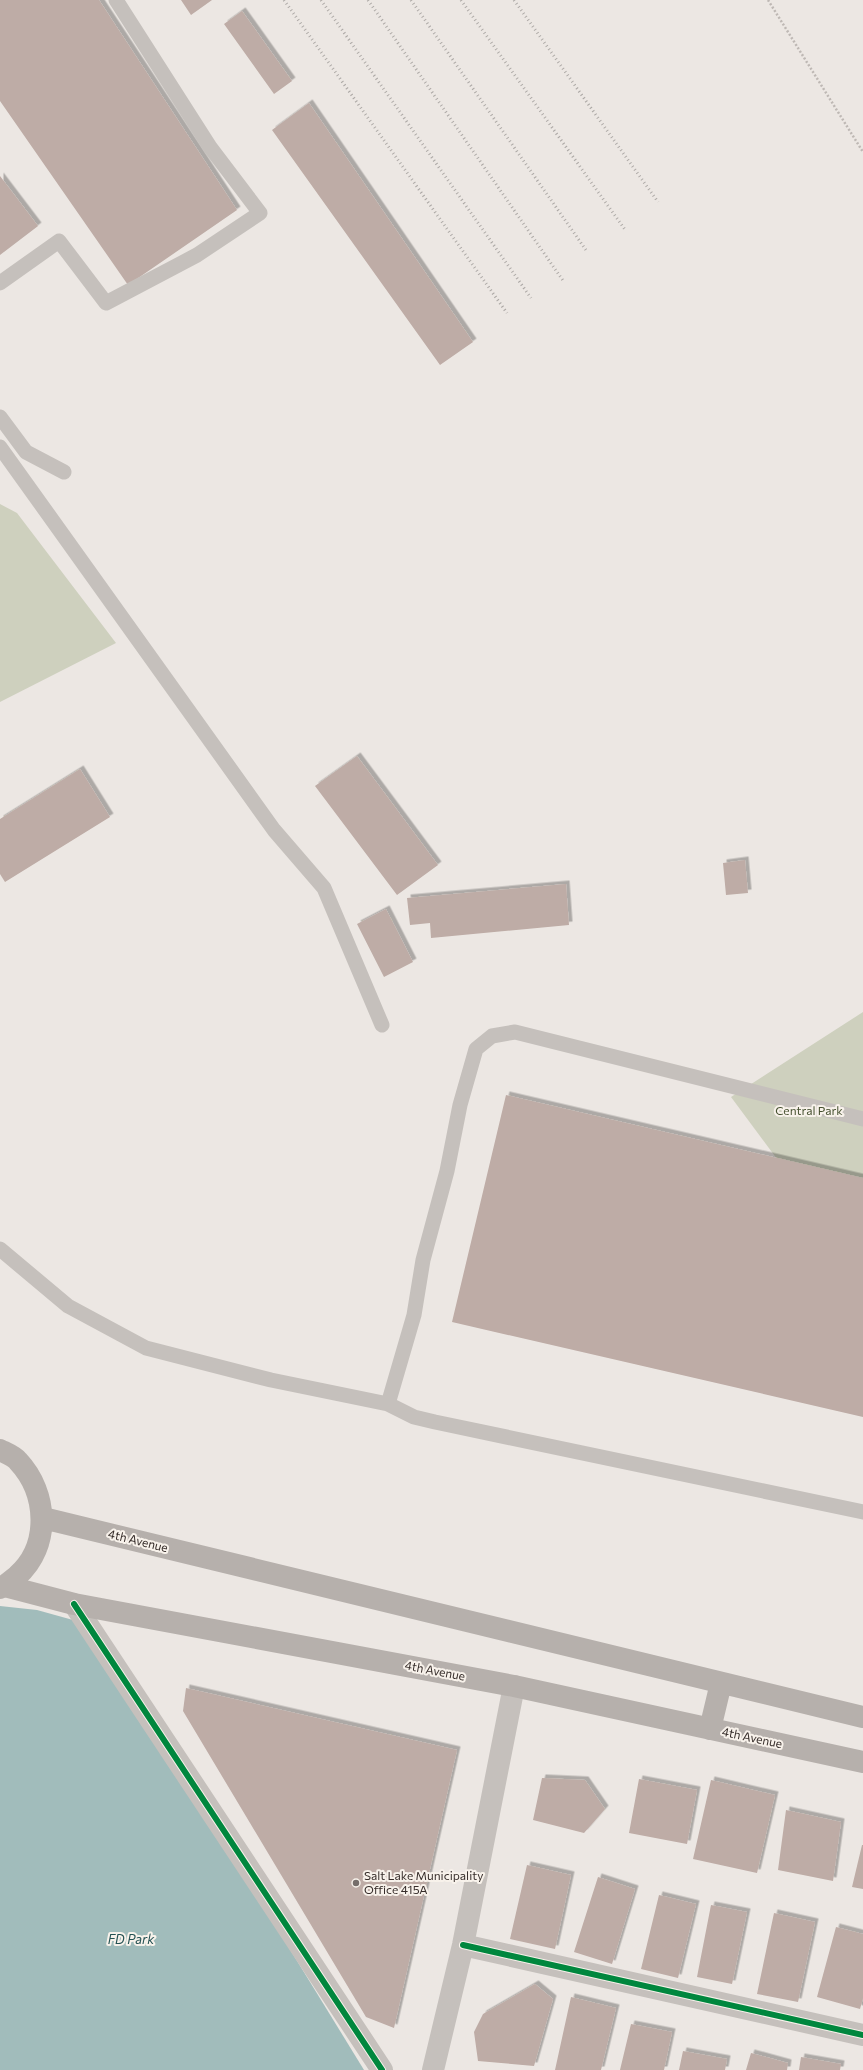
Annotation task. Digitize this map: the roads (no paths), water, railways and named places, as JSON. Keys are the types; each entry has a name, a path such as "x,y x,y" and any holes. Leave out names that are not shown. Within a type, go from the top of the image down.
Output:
{"main road":[{"path":"0,1450 18,1460 37,1490 43,1518 39,1545 26,1568 3,1587"},
{"name":"4th Avenue","path":"43,1518 863,1717"},
{"name":"4th Avenue","path":"3,1587 74,1604 514,1686 863,1762"},
{"path":"710,1729 721,1683"}],"street":[{"path":"74,1604 382,2070"},
{"path":"433,2070 463,1945 514,1686"},
{"path":"463,1945 863,2035"}],"lane":[{"path":"0,283 59,241 106,303 197,255 260,213 210,147 116,0"},
{"path":"0,417 26,452 64,472"},
{"path":"0,448 274,830 324,888 382,1025"},
{"path":"388,1404 414,1315 423,1260 447,1171 460,1105 476,1048 492,1036 516,1032 863,1119"},
{"path":"0,1249 68,1306 146,1348 271,1380 388,1404 414,1416 435,1422 863,1512"}],"water":[{"name":"FD Park","path":"0,1606 37,1610 73,1620 99,1638 364,2070 0,2070"}],"railway":[{"path":"284,0 507,313"},
{"path":"321,0 531,298"},
{"path":"368,0 564,282"},
{"path":"411,0 586,250"},
{"path":"461,0 626,231"},
{"path":"514,0 658,202"}],"place":[{"name":"Salt Lake Municipality Office 415A","path":"356,1883"}],"park label":[{"name":"Central Park","path":"809,1111"}]}
